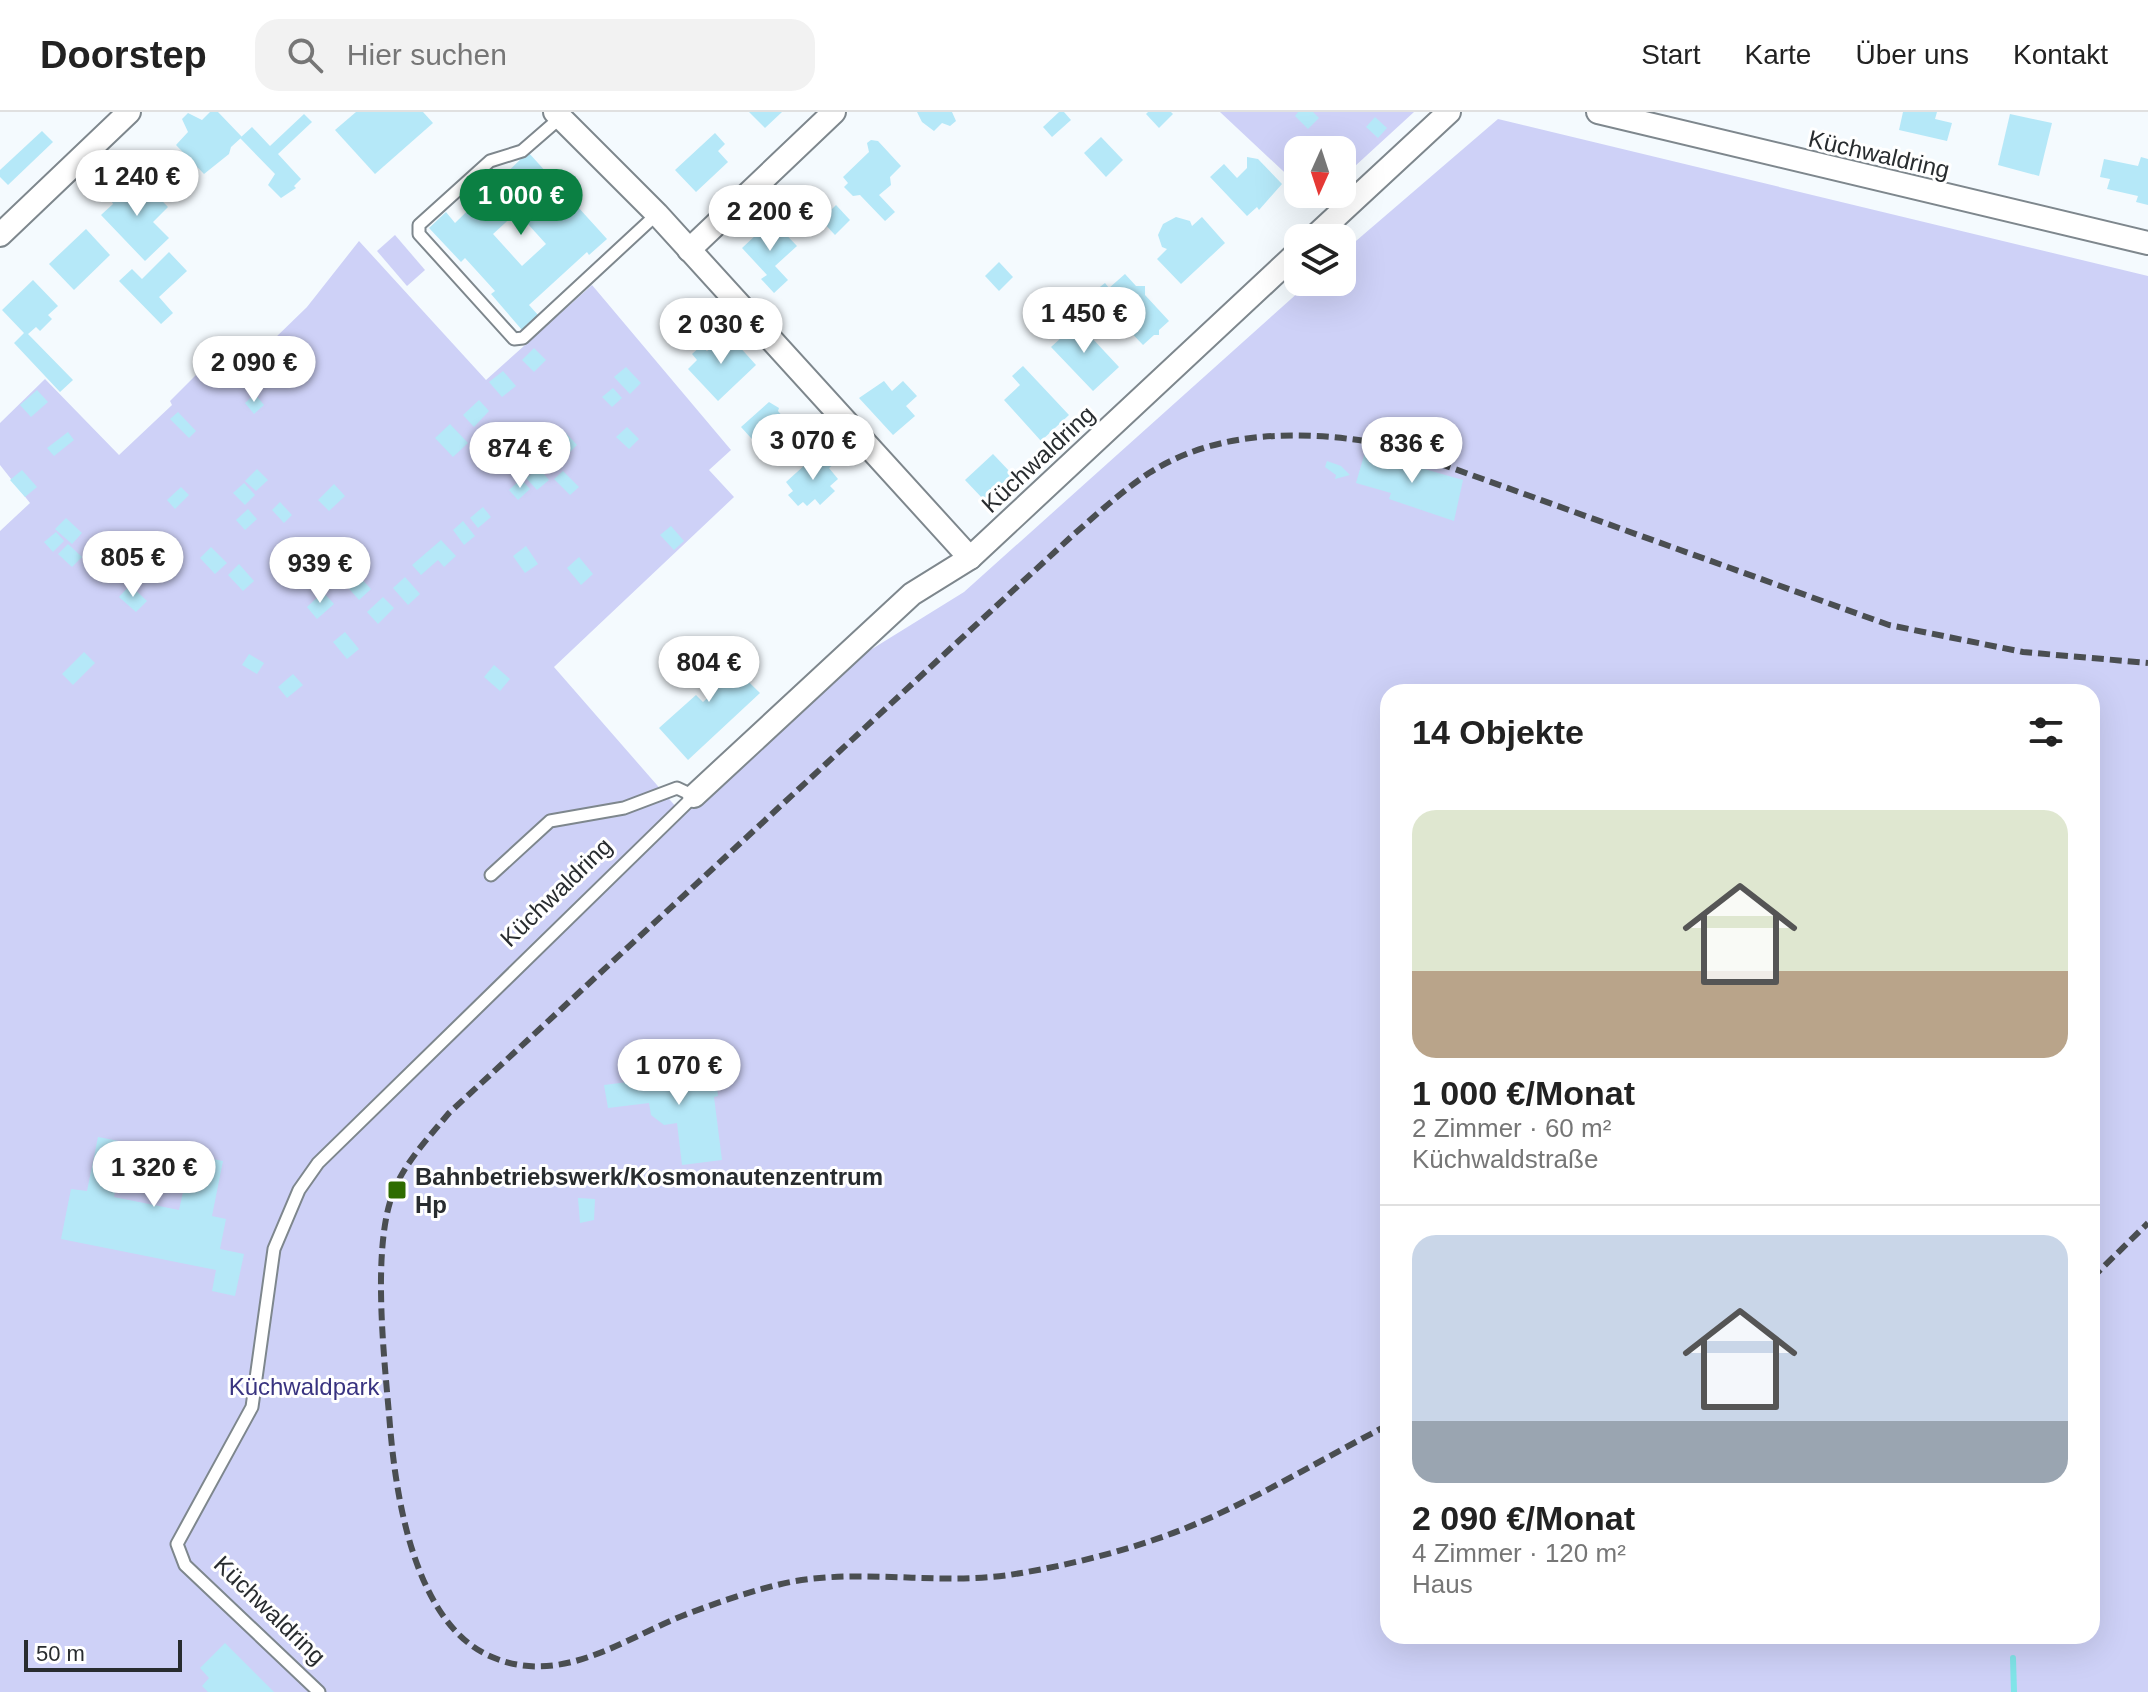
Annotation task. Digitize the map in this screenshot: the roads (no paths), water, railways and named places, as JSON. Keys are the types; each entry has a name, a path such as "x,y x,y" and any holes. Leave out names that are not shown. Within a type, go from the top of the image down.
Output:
{"street":[{"path":"0,235 9,217 129,112"},
{"path":"692,253 834,112"},
{"path":"1328,224 1449,112"},
{"name":"Küchwaldring","path":"1598,112 2148,243"},
{"path":"558,115 657,214 970,558"},
{"name":"Küchwaldring","path":"694,796 912,594 970,558 1284,265"}],"lane":[{"path":"558,115 522,151 490,161 419,225 419,234 514,339 523,338 657,214"},
{"path":"491,875 550,821 624,808 677,788 694,796"},
{"name":"Küchwaldring","path":"319,1692 185,1565 177,1544 252,1407 274,1249 299,1190 329,1152 694,796"}],"waterway":[{"path":"2013,1658 2014,1692"}],"railway":[{"path":"1380,1429 1234,1507 1160,1538 1118,1551 1052,1567 980,1578 864,1576 806,1580 765,1588 705,1607 589,1657 542,1666 517,1665 492,1657 466,1641 444,1618 427,1589 414,1556 398,1488 385,1370 381,1272 387,1212 406,1168 449,1113 1073,535 1149,473 1176,458 1205,448 1235,440 1296,435 1388,445 1889,625 2023,652 2148,663"},
{"path":"2100,1270 2148,1223"}],"place":[{"name":"Bahnbetriebswerk/Kosmonautenzentrum Hp","path":"397,1190"}],"park label":[{"name":"Küchwaldpark","path":"304,1386"}]}
